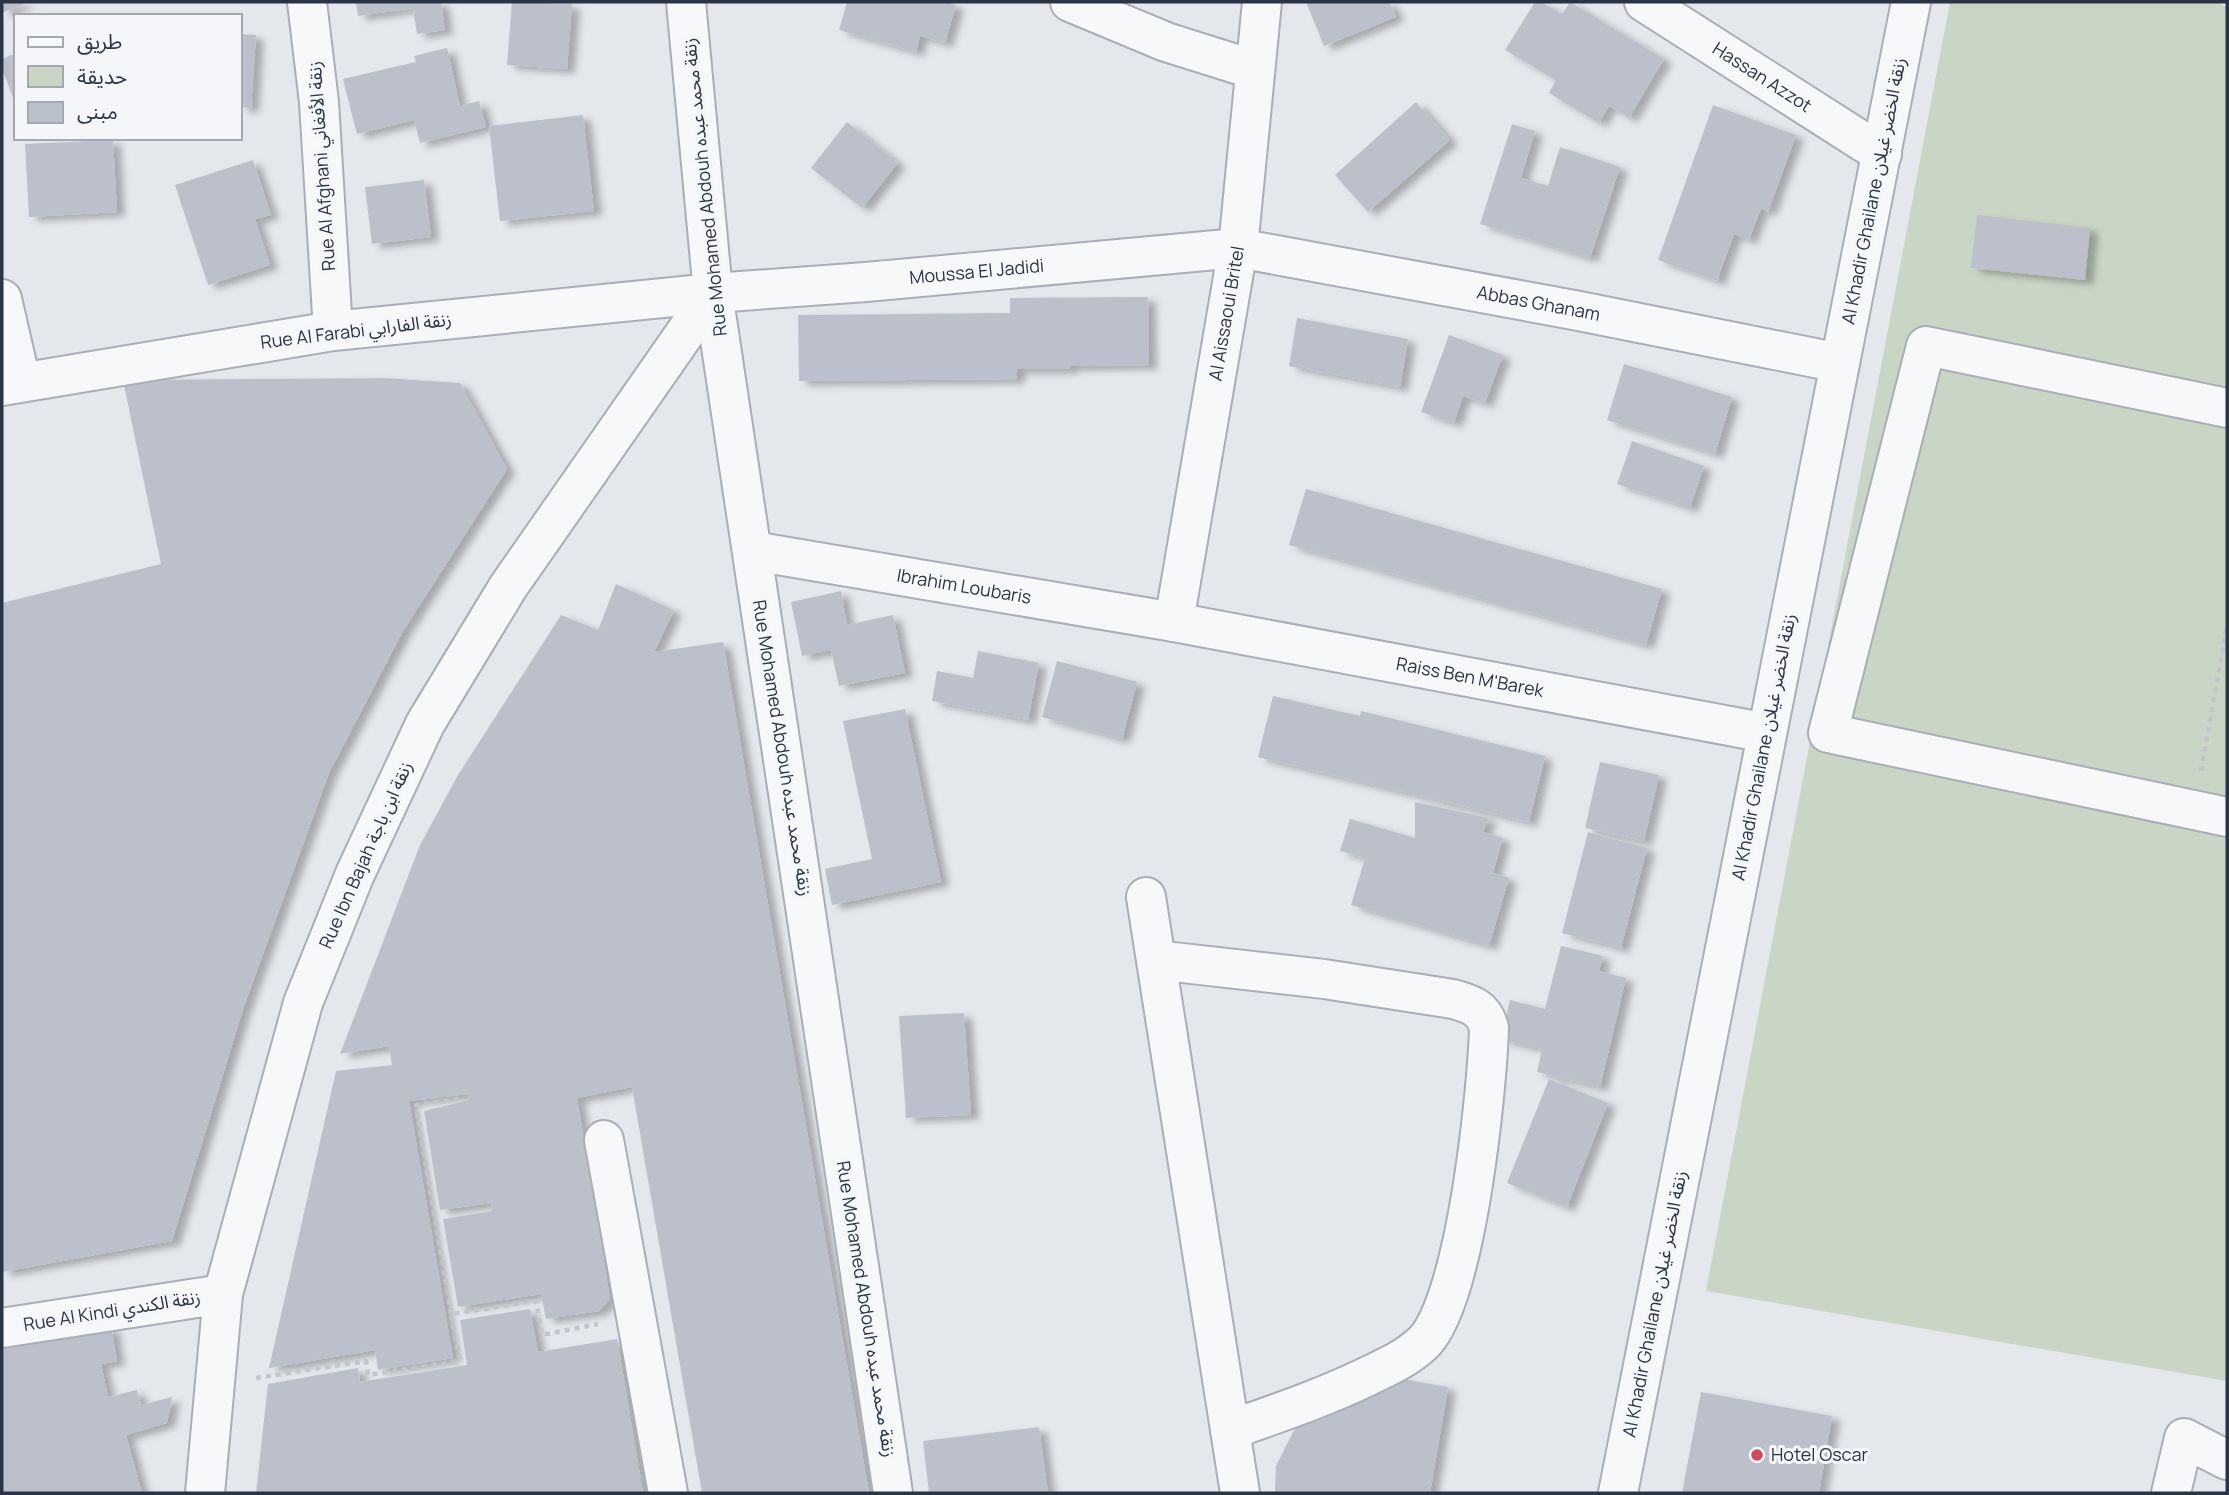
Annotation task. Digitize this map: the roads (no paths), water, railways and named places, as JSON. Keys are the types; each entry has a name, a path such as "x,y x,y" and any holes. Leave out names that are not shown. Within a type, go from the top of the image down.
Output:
{"street":[{"name":"Rue Al Afghani زنقة الأفغاني","path":"307,2 319,102 333,331"},
{"name":"Rue Mohamed Abdouh زنقة محمد عبده","path":"687,2 713,293 893,1493"},
{"path":"1070,2 1166,42 1255,70"},
{"name":"Al Aissaoui Britel","path":"1174,622 1238,248 1262,2"},
{"name":"Hassan Azzot","path":"1644,2 1882,153"},
{"name":"Al Khadir Ghailane زنقة الخضر غيلان","path":"1618,1493 1911,2"},
{"name":"Moussa El Jadidi","path":"713,293 866,282 1238,248"},
{"name":"Abbas Ghanam","path":"1238,248 1579,311 1840,363"},
{"name":"Rue Al Farabi زنقة الفارابي","path":"12,384 333,331 713,293"},
{"name":"Rue Ibn Bajah زنقة ابن باجة","path":"205,1493 223,1294 303,1003 355,874 425,723 508,587 713,293"},
{"path":"2,299 12,384"},
{"path":"2211,814 1828,733 1926,346 2227,408"},
{"name":"Ibrahim Loubaris","path":"752,551 1174,622"},
{"name":"Raiss Ben M'Barek","path":"1174,622 1767,733"},
{"path":"1146,897 1240,1493"},
{"path":"1156,960 1324,979 1453,999 1468,1003 1483,1012 1489,1028 1476,1161 1462,1243 1443,1312 1425,1342 1399,1362 1329,1395 1230,1430"},
{"path":"604,1140 668,1493"},
{"name":"Rue Al Kindi زنقة الكندي","path":"2,1328 223,1294"},
{"path":"2171,1493 2184,1437 2227,1460"}],"place":[{"name":"Hotel Oscar","path":"1757,1455"}]}
